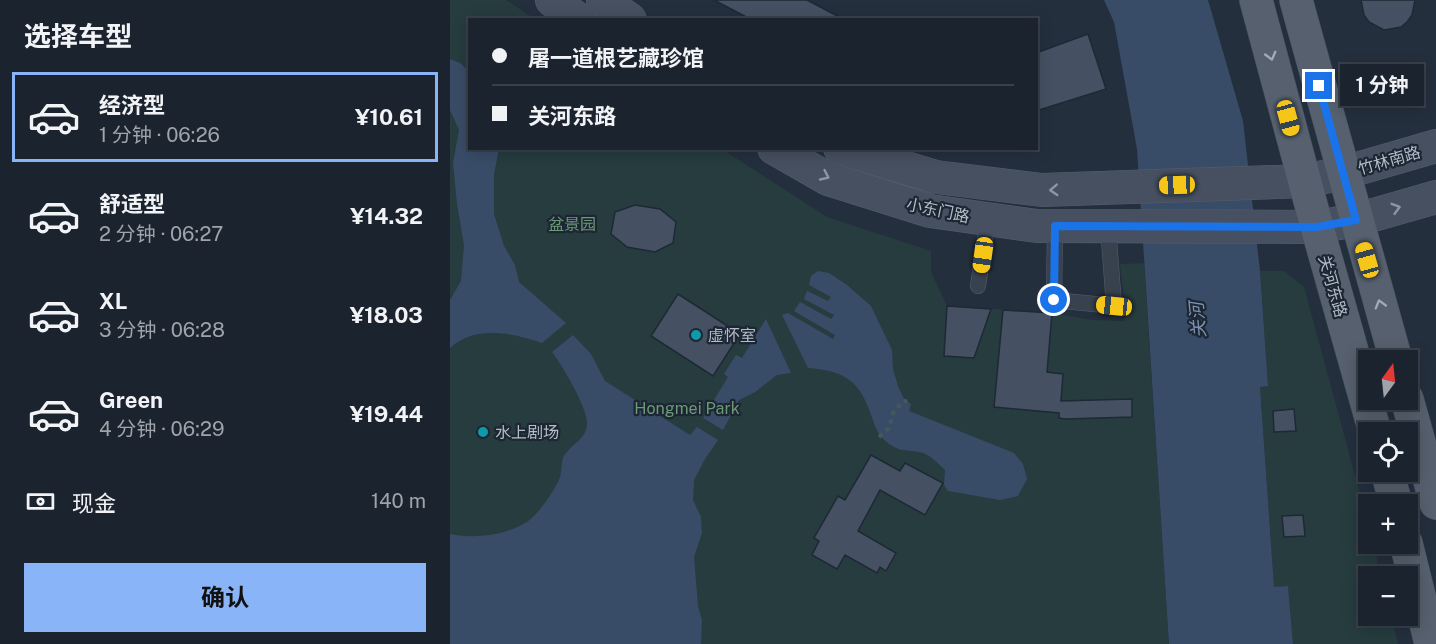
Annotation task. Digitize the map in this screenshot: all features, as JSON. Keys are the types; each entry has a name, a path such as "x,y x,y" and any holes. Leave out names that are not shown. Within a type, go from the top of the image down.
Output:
{"main road":[{"path":"552,0 576,18"},
{"path":"603,0 627,18"},
{"name":"关河东路","path":"1256,0 1372,422"},
{"path":"1296,0 1393,350"},
{"name":"竹林南路","path":"1343,173 1436,146"},
{"name":"小东门路","path":"777,150 828,179 930,211 1037,226 1317,227"},
{"name":"小东门路","path":"847,150 936,177 1042,190 1305,182"},
{"path":"1305,182 1343,173"},
{"path":"1317,227 1356,220 1436,197"},
{"path":"1410,410 1436,502"},
{"path":"1409,554 1431,644"}],"lane":[{"path":"978,286 988,219"},
{"path":"1055,226 1054,300 1114,306 1111,226"}],"path":[{"path":"879,437 889,428 894,410 907,400"}],"green space":[{"name":"Hongmei Park","path":"450,0 506,0 533,18 468,18 468,150 724,150 827,217 931,251 931,272 947,306 1052,313 1093,320 1123,321 1126,317 1120,264 1144,263 1169,644 450,644"},
{"path":"1260,271 1284,271 1304,287 1360,494 1358,494 1358,554 1376,554 1379,566 1358,566 1358,626 1394,626 1398,644 1293,644 1288,587 1274,588 1260,387 1268,386"}],"water":[{"name":"关河","path":"1104,0 1208,0 1243,121 1260,271 1268,386 1260,387 1274,587 1288,586 1293,644 1169,644 1137,149 1114,22"},
{"path":"450,59 460,63 468,70 468,150 499,150 494,174 494,214 504,246 515,265 519,282 566,323 542,343 519,336 494,333 471,336 450,348 450,300 461,281 464,245 453,163 459,130 450,110"},
{"path":"818,271 829,273 871,306 892,350 893,369 904,399 911,404 909,411 1014,453 1023,464 1027,479 1018,496 1000,500 948,491 944,485 945,470 935,460 923,453 898,449 881,436 865,400 854,384 839,374 808,368 782,315 788,313 833,339 835,335 794,311 800,302 831,319 834,315 804,299 807,291 828,301 831,297 809,285 811,276"},
{"path":"766,319 791,373 777,375 755,392 739,400 723,430 703,418 728,377 724,374 736,355 742,358"},
{"path":"573,335 591,354 605,381 690,435 697,427 718,440 694,480 693,500 701,517 702,533 694,557 698,606 702,620 701,644 450,644 450,534 469,536 498,534 530,520 556,485 566,453 581,439 586,430 584,409 552,352"}],"building":[{"path":"714,0 807,0 841,18 748,18"},
{"path":"1361,0 1415,0 1412,15 1407,22 1401,27 1384,30 1369,22 1364,15"},
{"path":"1088,34 1106,89 1038,110 1038,52"},
{"path":"635,205 660,209 676,222 673,243 655,252 627,247 611,234 615,212"},
{"name":"虚怀室","path":"678,294 740,334 713,376 651,336"},
{"path":"947,306 991,309 974,358 944,356"},
{"path":"1003,310 1052,313 1047,372 1063,374 1061,401 1132,399 1132,417 1065,419 1059,418 1059,413 994,407"},
{"path":"1294,409 1296,431 1274,432 1273,411"},
{"path":"871,455 900,471 905,463 943,483 925,515 880,490 858,531 896,553 886,571 880,567 877,573 845,555 837,569 812,555 819,541 814,538 838,496 845,500"},
{"path":"1303,515 1305,536 1284,537 1282,516"}],"place":[{"name":"虚怀室","path":"696,335"},
{"name":"水上剧场","path":"483,432"}],"route":[{"path":"1054,300 1055,226 1317,227 1356,220 1319,86"}],"park label":[{"name":"盆景园","path":"572,224"}]}
